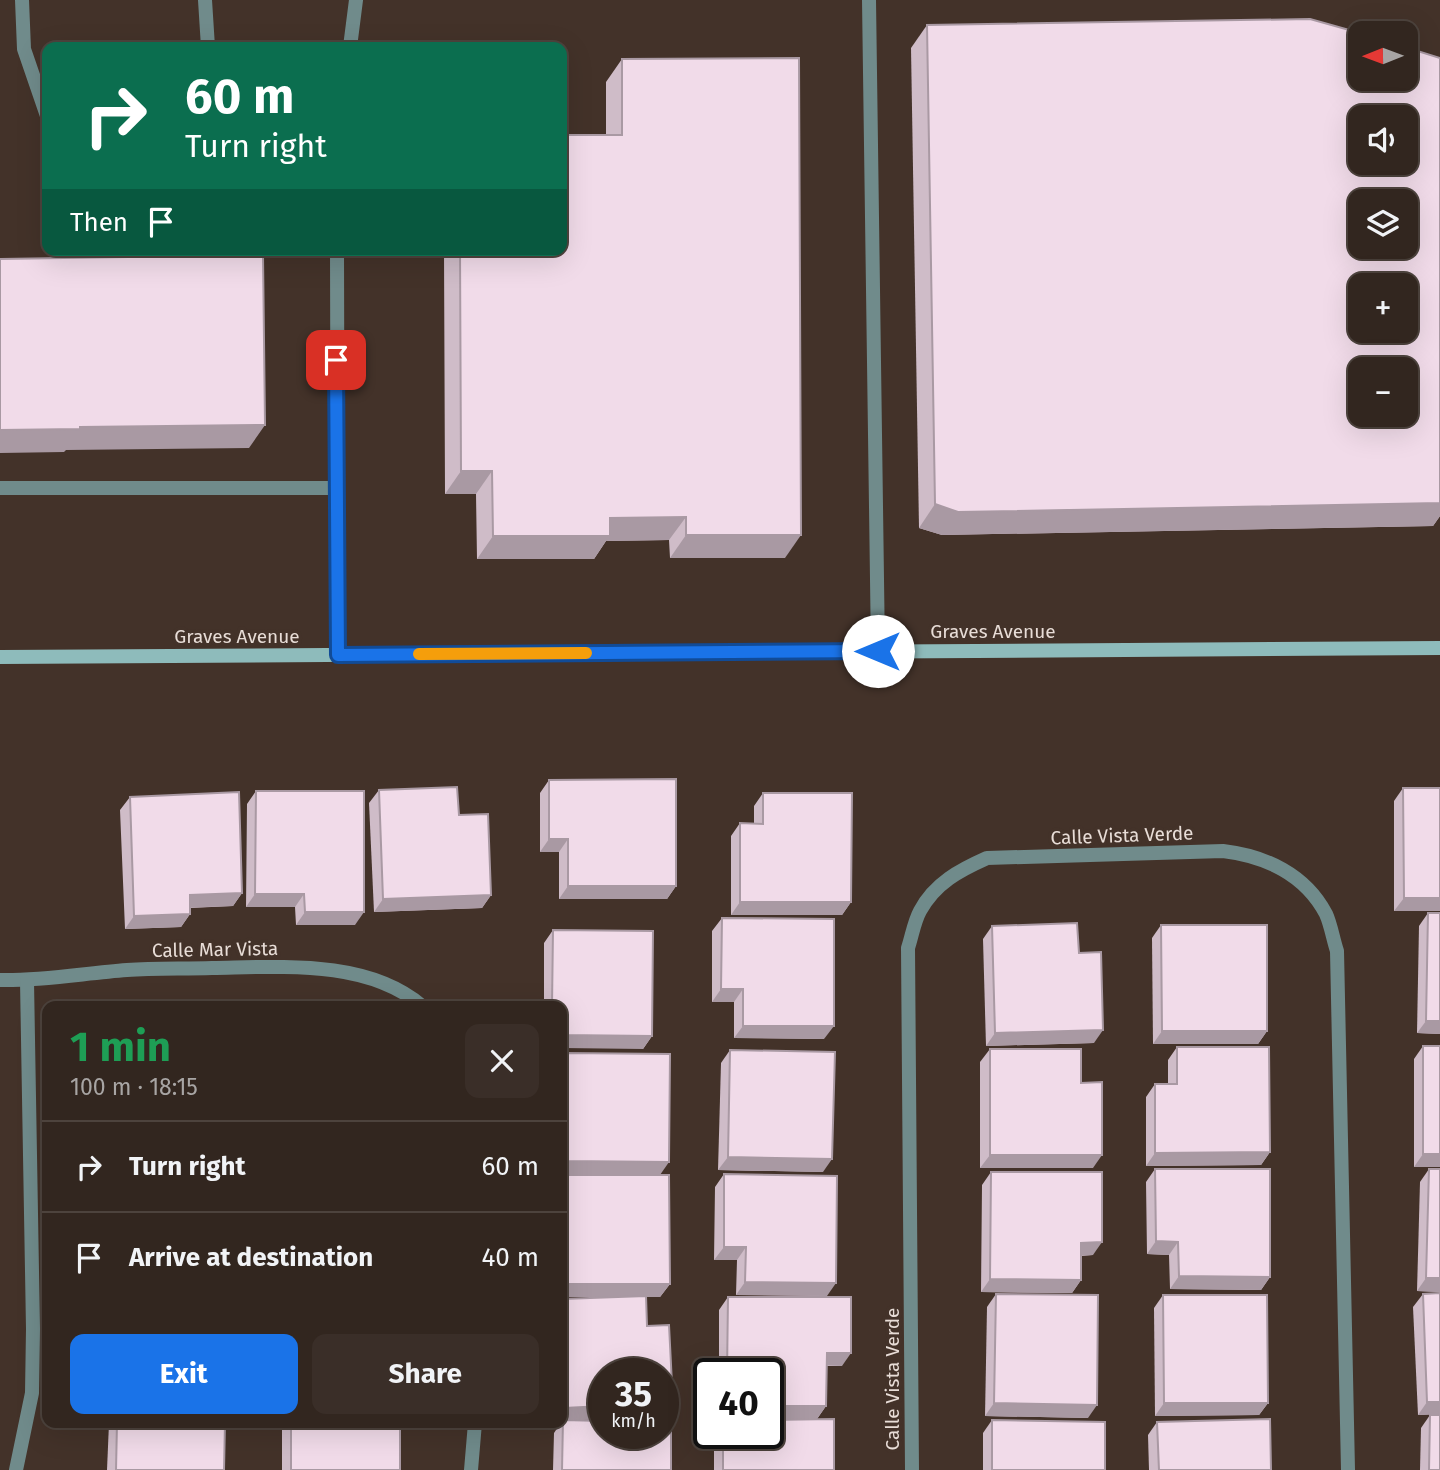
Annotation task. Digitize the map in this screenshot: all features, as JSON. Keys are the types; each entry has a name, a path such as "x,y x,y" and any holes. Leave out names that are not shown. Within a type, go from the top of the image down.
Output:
{"street":[{"path":"22,0 24,48 42,101"},
{"path":"205,0 208,42"},
{"path":"351,42 356,0"},
{"path":"869,0 874,208 878,651"},
{"path":"337,256 338,655"},
{"path":"0,488 337,488"},
{"name":"Graves Avenue","path":"0,657 1440,648"},
{"name":"Calle Vista Verde","path":"912,1470 908,948 919,911 943,882 987,858 1223,851 1248,854 1284,868 1303,884 1326,914 1337,951 1349,1470"},
{"name":"Calle Mar Vista","path":"0,980 27,981 129,970 307,966 370,979 416,1001"},
{"path":"16,1470 32,1393 27,981"},
{"path":"471,1470 475,1428"}],"building":[{"path":"1310,19 1348,30 1348,91 1418,91 1418,51 1440,58 1440,503 958,512 935,504 927,25"},
{"path":"799,58 801,535 686,535 686,517 610,518 610,536 493,536 492,471 461,471 460,256 567,256 567,135 622,135 622,59"},
{"path":"263,256 265,425 0,430 0,259"},
{"path":"676,779 676,886 568,886 568,839 549,839 549,780"},
{"path":"457,787 459,815 488,814 491,895 383,899 379,790"},
{"path":"1403,788 1440,788 1440,898 1404,898"},
{"path":"256,791 364,791 364,912 305,912 304,894 255,894"},
{"path":"239,792 242,893 190,895 190,914 134,916 130,797"},
{"path":"763,793 852,793 851,902 740,902 740,823 763,824"},
{"path":"1428,913 1440,913 1440,1021 1426,1021"},
{"path":"722,918 834,919 834,1026 743,1026 743,989 721,989"},
{"path":"1077,923 1079,953 1101,952 1103,1030 995,1033 992,926"},
{"path":"1161,925 1267,925 1267,1031 1162,1031"},
{"path":"553,930 653,931 652,1036 567,1035 567,1001 552,1001"},
{"path":"1423,1046 1440,1046 1440,1154 1423,1154"},
{"path":"1177,1047 1269,1047 1270,1152 1155,1153 1155,1084 1177,1084"},
{"path":"990,1049 1081,1049 1081,1083 1102,1082 1102,1155 990,1155"},
{"path":"730,1050 835,1052 832,1159 728,1157"},
{"path":"567,1053 670,1054 669,1162 567,1161"},
{"path":"1155,1169 1270,1169 1270,1277 1179,1276 1178,1242 1156,1241"},
{"path":"1429,1169 1440,1169 1440,1278 1426,1278"},
{"path":"991,1172 1102,1172 1102,1242 1081,1243 1081,1280 990,1279"},
{"path":"724,1174 837,1176 836,1283 745,1282 746,1247 724,1247"},
{"path":"567,1175 669,1175 670,1284 567,1284"},
{"path":"1440,1293 1440,1402 1427,1402 1423,1294"},
{"path":"996,1294 1098,1295 1097,1405 994,1403"},
{"path":"1163,1295 1267,1295 1268,1403 1164,1403"},
{"path":"646,1296 647,1326 669,1325 671,1358 588,1358 588,1407 567,1408 567,1299"},
{"path":"728,1297 851,1297 851,1353 827,1353 826,1406 784,1406 784,1358 727,1358"},
{"path":"1430,1415 1440,1415 1440,1470 1429,1470"},
{"path":"834,1419 834,1470 723,1470 723,1449 784,1449 784,1420"},
{"path":"1270,1419 1271,1470 1159,1470 1157,1422"},
{"path":"567,1420 588,1421 588,1449 671,1449 671,1470 562,1470 563,1428 567,1428"},
{"path":"992,1420 1105,1422 1105,1470 992,1470"},
{"path":"117,1428 225,1428 224,1470 116,1470"},
{"path":"291,1428 400,1428 400,1470 291,1470"}],"slow traffic":[{"path":"419,654 586,653"}],"route":[{"path":"336,360 338,655 878,651"}]}
